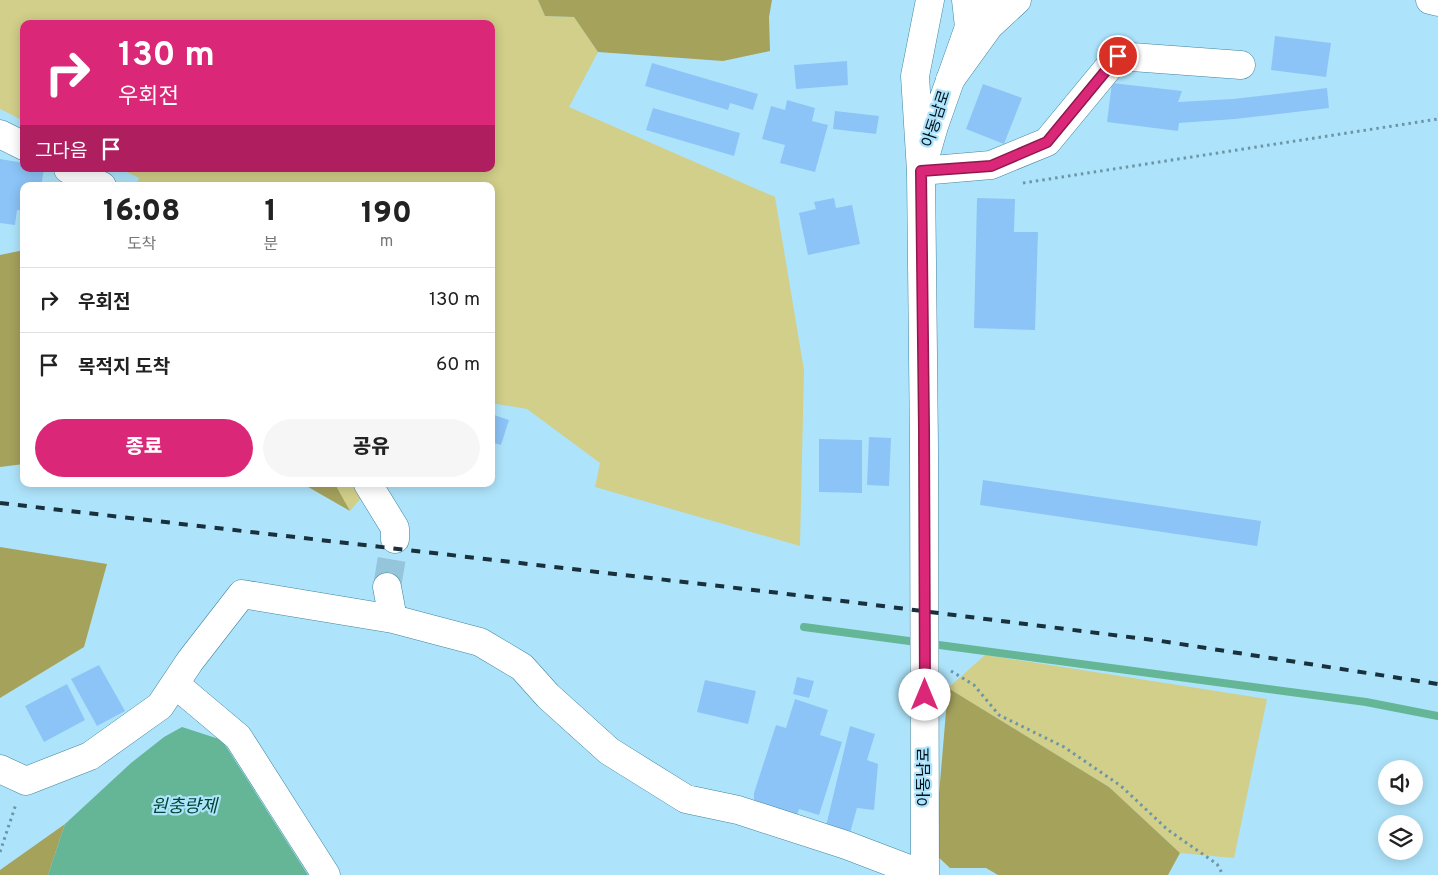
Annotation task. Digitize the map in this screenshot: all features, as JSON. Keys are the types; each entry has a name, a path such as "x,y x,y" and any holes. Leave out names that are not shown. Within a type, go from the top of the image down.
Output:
{"main road":[{"path":"930,0 915,76 921,171 991,166 1047,142 1118,56 1240,65"},
{"path":"966,0 969,27"},
{"name":"아동남로","path":"925,875 921,171 934,126 969,27 984,0"},
{"path":"950,80 988,26 1017,0"},
{"path":"1430,0 1438,2"},
{"path":"0,134 20,144"},
{"path":"74,172 94,182"},
{"path":"370,487 395,528 395,539"},
{"path":"387,587 394,619"},
{"path":"0,770 26,781 90,756 160,706 190,661 242,594 394,619 480,642 522,667 548,696 609,751 686,799 738,810 925,875"},
{"path":"174,684 238,737 326,875"}],"path":[{"path":"1020,184 1438,119"},
{"path":"925,647 974,685 999,715 1064,747 1121,786 1168,830 1218,864 1223,875"},
{"path":"0,852 18,796 26,781"}],"shaded area":[{"path":"0,0 538,0 545,16 574,17 598,52 569,107 775,197 804,370 800,546 595,487 600,463 527,409 495,404 495,182 138,182 139,178 127,172 495,172 495,20 20,20 20,119 0,109"},
{"path":"538,0 772,0 769,17 770,51 723,61 598,52 574,17 545,16"},
{"path":"20,251 20,464 0,467 0,255"},
{"path":"308,487 337,487 350,511"},
{"path":"337,487 370,487 350,511"},
{"path":"0,547 107,564 84,647 0,698"},
{"path":"985,655 1267,699 1234,858 1180,853 1109,787 948,688"},
{"path":"948,688 1109,787 1180,853 1168,875 998,875 986,868 950,868 934,853"},
{"path":"65,824 48,875 0,875 0,870"}],"water":[{"name":"원충량제","path":"182,727 222,740 308,875 48,875 65,824 131,763 164,737"}],"building":[{"path":"1275,36 1331,43 1326,77 1271,70"},
{"path":"847,61 848,85 796,89 794,65"},
{"path":"652,63 758,94 753,110 730,103 728,110 645,86"},
{"path":"1112,83 1182,91 1178,102 1233,99 1327,88 1329,108 1235,119 1179,123 1178,131 1107,122"},
{"path":"983,84 1022,98 1004,144 966,129"},
{"path":"787,100 815,108 812,121 828,125 815,172 780,163 785,145 762,139 771,106 785,110"},
{"path":"653,108 740,133 734,156 646,130"},
{"path":"835,111 879,116 876,134 833,129"},
{"path":"0,159 20,162 20,172 43,172 42,182 20,182 20,210 17,210 15,225 0,223"},
{"path":"834,198 836,208 852,205 860,244 808,255 799,213 816,209 814,202"},
{"path":"977,198 1015,199 1014,232 1038,232 1035,330 974,328"},
{"path":"495,415 509,420 501,445 495,443"},
{"path":"869,437 891,438 889,486 867,485"},
{"path":"819,439 862,440 862,493 819,492"},
{"path":"983,480 1261,521 1257,546 980,505"},
{"path":"99,665 125,711 97,726 71,679"},
{"path":"797,677 814,681 809,698 793,694"},
{"path":"705,680 756,691 748,724 697,712"},
{"path":"67,684 85,720 44,742 25,706"},
{"path":"795,699 828,710 820,735 842,742 819,815 799,809 796,818 754,805 754,793 776,725 786,728"},
{"path":"850,726 875,734 867,760 878,764 874,810 857,808 850,833 826,826"}],"waterway":[{"path":"804,627 1366,702 1438,716"}],"tunnel":[{"path":"387,587 395,539"}],"railway":[{"path":"0,503 771,592 1161,641 1438,684"}],"route":[{"path":"925,695 921,171 991,166 1047,142 1118,56"}]}
